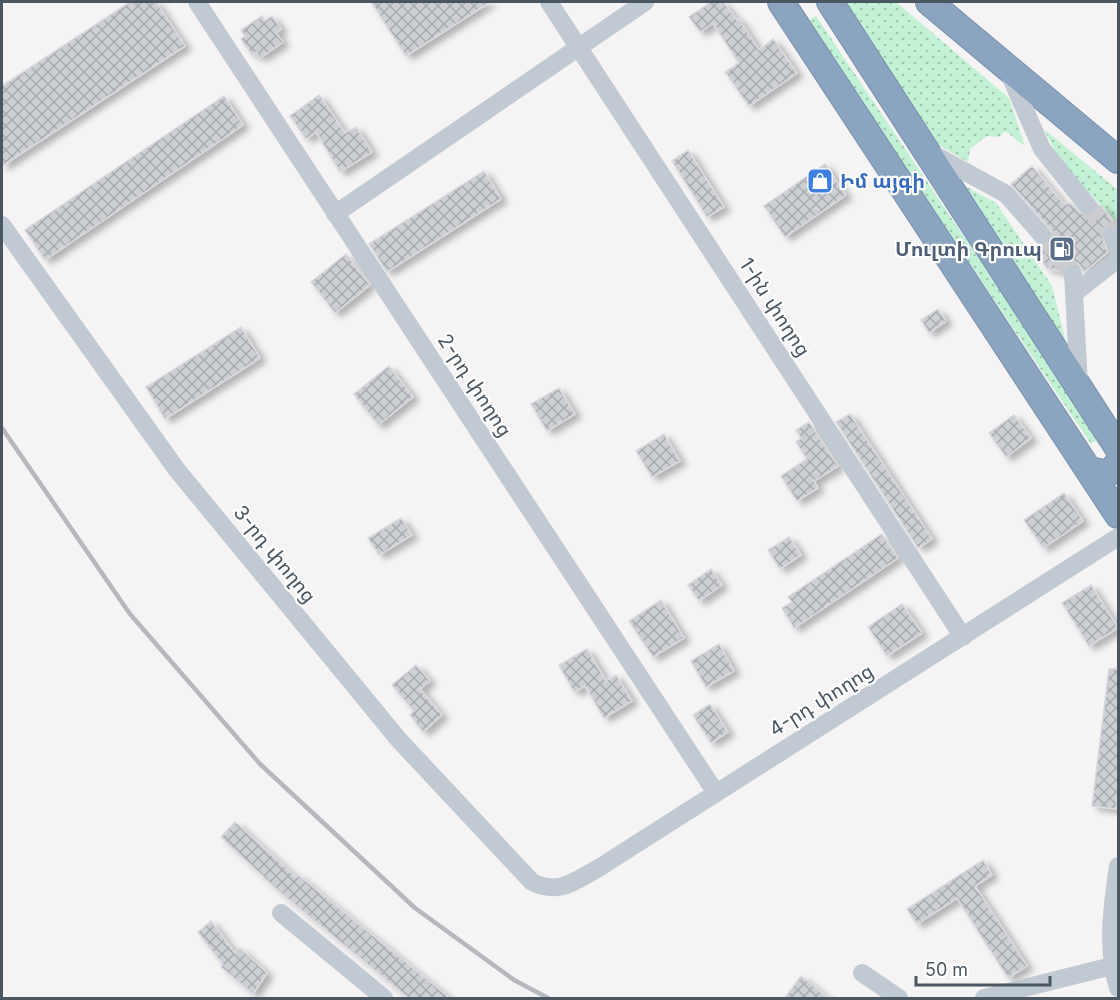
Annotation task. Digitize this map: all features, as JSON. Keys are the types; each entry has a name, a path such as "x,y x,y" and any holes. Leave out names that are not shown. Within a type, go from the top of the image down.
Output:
{"highway":[{"path":"830,2 1119,448"},
{"path":"929,2 1119,160"},
{"path":"787,5 1119,515"},
{"path":"1089,470 1107,474 1119,464"}],"street":[{"name":"2-րդ փողոց","path":"197,2 716,793"},
{"name":"1-ին փողոց","path":"549,2 963,638"},
{"path":"335,214 645,2"},
{"path":"1006,67 1042,149 1087,205"},
{"path":"927,151 1006,194 1042,235"},
{"name":"3-րդ փողոց","path":"2,225 177,470 399,740 532,882 542,887"},
{"path":"1079,387 1074,283 1119,259"},
{"name":"4-րդ փողոց","path":"542,887 555,889 597,869 1119,537"},
{"path":"1119,866 1111,929 1112,966 1119,988"},
{"path":"281,913 384,999"},
{"path":"984,999 1112,966"},
{"path":"862,973 899,999"}],"green space":[{"path":"844,2 896,2 1009,98 1025,146 1005,131 999,137 987,136 970,149 968,162 930,140"},
{"path":"816,16 1099,438 1091,444 807,22"},
{"path":"1044,129 1118,190 1118,223 1062,165"},
{"path":"951,178 996,203 1052,286 1068,351"}],"building":[{"path":"130,2 156,2 185,46 2,166 2,86"},
{"path":"371,2 490,2 406,56"},
{"path":"711,2 723,2 737,20 739,19 759,50 773,39 797,73 749,106 725,72 739,63 713,23 700,32 689,17"},
{"path":"262,16 265,21 272,16 281,29 276,33 283,42 260,58 256,52 252,55 241,39 245,36 241,30"},
{"path":"319,95 345,133 356,127 372,152 340,172 316,132 306,139 290,116"},
{"path":"224,96 243,125 45,260 25,230"},
{"path":"688,150 724,207 707,217 672,161"},
{"path":"825,164 846,195 785,237 764,206"},
{"path":"1032,166 1063,203 1072,204 1079,212 1088,216 1094,213 1098,206 1102,206 1112,220 1112,224 1103,228 1101,234 1108,252 1084,272 1079,264 1073,263 1066,265 1062,272 1047,268 1039,257 1040,246 1050,243 1053,232 1011,184"},
{"path":"484,171 501,199 387,272 369,244"},
{"path":"346,254 370,285 335,313 311,282"},
{"path":"938,309 946,321 929,333 921,320"},
{"path":"241,327 260,358 165,419 146,387"},
{"path":"389,366 413,397 378,425 354,394"},
{"path":"559,388 575,414 547,431 531,404"},
{"path":"850,414 932,539 918,548 836,422"},
{"path":"1014,415 1031,438 1006,457 989,433"},
{"path":"809,422 838,466 814,481 818,488 797,501 781,476 807,459 796,442 801,438 796,430"},
{"path":"664,434 680,461 652,477 636,451"},
{"path":"1064,493 1083,521 1043,548 1024,520"},
{"path":"401,518 412,535 379,555 368,538"},
{"path":"882,534 898,558 794,628 782,608 792,602 788,597"},
{"path":"789,537 801,555 780,569 768,550"},
{"path":"711,569 722,585 699,601 688,585"},
{"path":"1091,585 1118,628 1089,646 1062,603"},
{"path":"661,600 684,638 653,657 629,621"},
{"path":"902,604 922,633 887,656 868,627"},
{"path":"719,644 734,671 706,687 691,661"},
{"path":"587,649 606,681 616,675 632,701 604,718 585,686 574,692 559,665"},
{"path":"416,665 430,681 420,689 442,715 423,732 410,715 414,711 392,685"},
{"path":"1109,669 1119,669 1119,787 1116,809 1092,806"},
{"path":"710,704 728,732 711,743 693,715"},
{"path":"235,822 296,877 298,875 451,999 410,999 281,893 221,837"},
{"path":"983,860 992,875 975,886 1027,966 1008,978 957,898 917,924 907,909"},
{"path":"211,921 235,953 240,948 267,973 253,994 221,967 223,965 198,932"},
{"path":"801,976 829,999 784,999"}],"tunnel":[{"path":"1087,205 1112,235"},
{"path":"1042,235 1073,274"}],"railway":[{"path":"2,428 130,614 260,764 415,908 514,980 548,998"}],"place":[{"name":"Իմ այգի","path":"820,181"},
{"name":"Մուլտի Գրուպ","path":"1062,249"}]}
